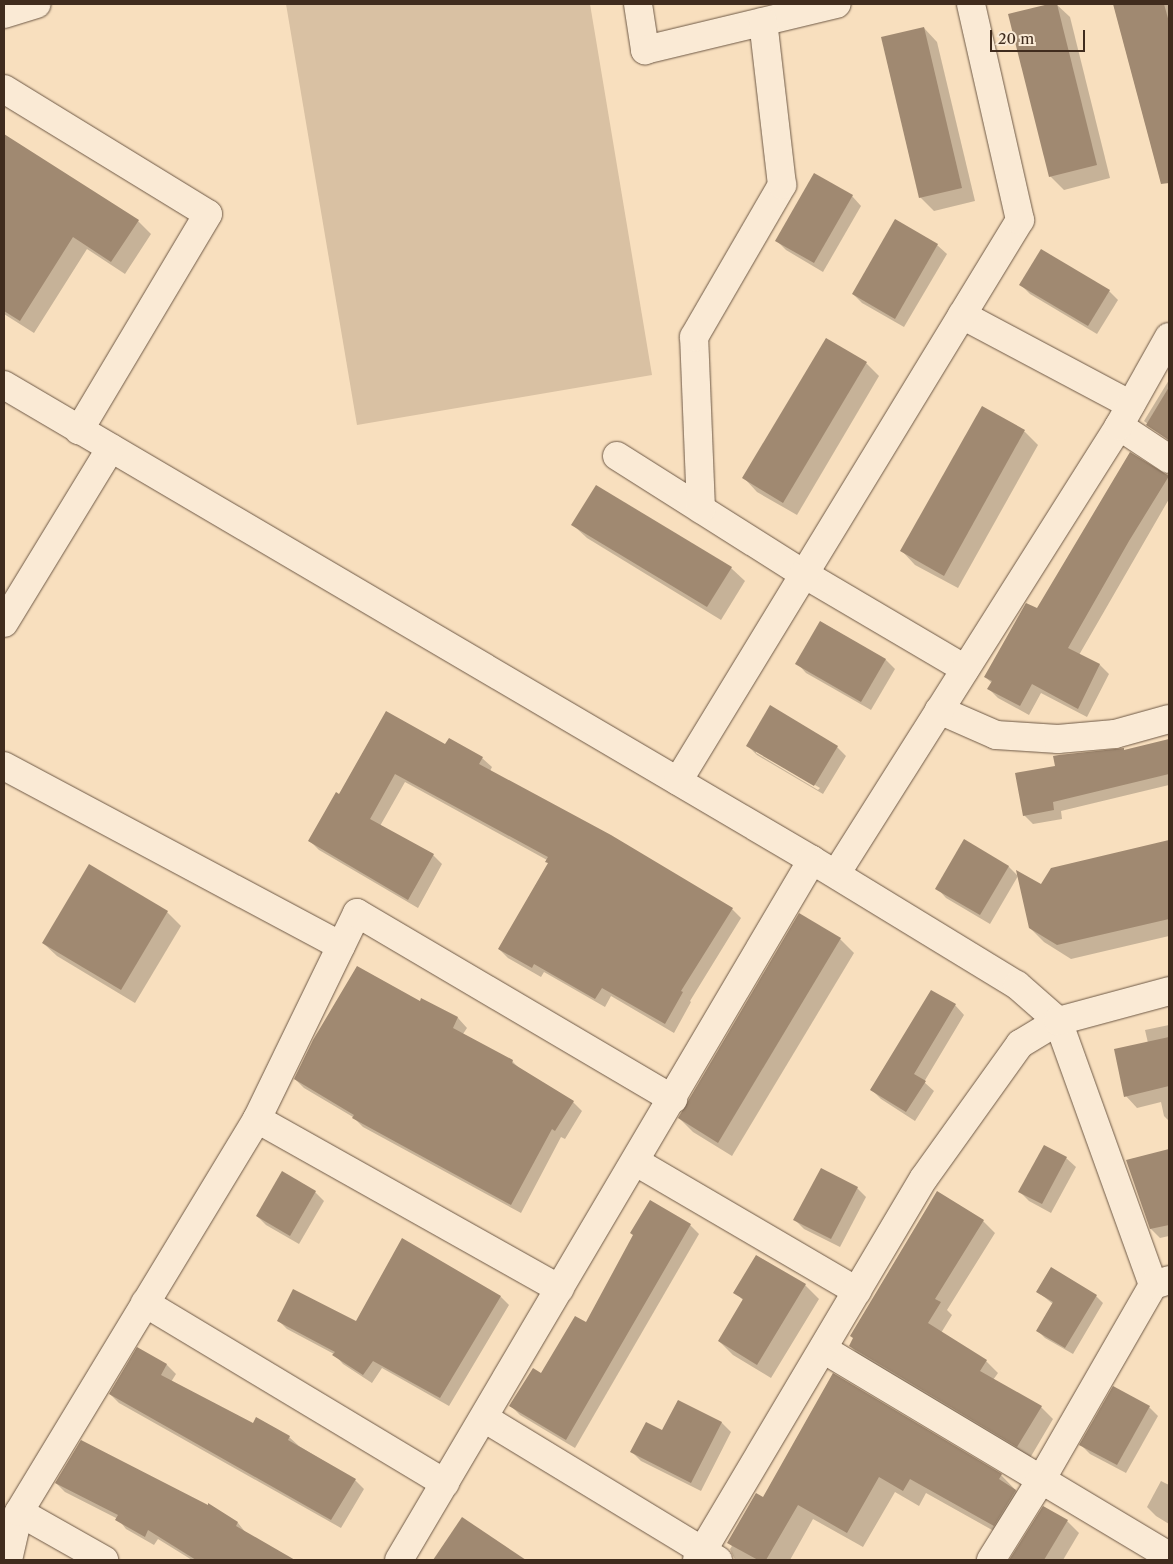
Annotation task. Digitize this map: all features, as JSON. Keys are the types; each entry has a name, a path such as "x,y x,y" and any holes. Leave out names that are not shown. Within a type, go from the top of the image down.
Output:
{"street":[{"path":"4,14 36,4"},
{"path":"638,4 645,50 837,4"},
{"path":"678,781 1020,220 971,4"},
{"path":"701,509 694,337 782,185 763,22"},
{"path":"4,89 208,214 79,430"},
{"path":"962,315 1125,416 1169,459"},
{"path":"836,874 1125,416 1169,337"},
{"path":"4,385 836,874 1016,985 1058,1021 1161,1283 991,1560"},
{"path":"4,623 111,448"},
{"path":"617,456 804,574 965,669"},
{"path":"939,710 996,735 1058,739 1115,734 1169,719"},
{"path":"4,766 341,946"},
{"path":"399,1560 636,1162 812,860"},
{"path":"8,1560 19,1512 256,1119 357,912 672,1099"},
{"path":"484,1418 707,1557 823,1349 924,1178 1020,1044 1058,1021 1169,991"},
{"path":"256,1119 560,1289"},
{"path":"636,1162 857,1291"},
{"path":"145,1303 445,1483"},
{"path":"823,1349 1169,1556"},
{"path":"19,1512 104,1560"}],"shaded area":[{"path":"286,4 590,4 652,375 357,425"}],"building":[{"path":"1049,4 1057,4 1097,165 1049,177 1008,14"},
{"path":"1113,4 1164,4 1169,22 1169,183 1161,184"},
{"path":"924,27 962,188 919,198 881,37"},
{"path":"4,134 139,220 111,262 73,237 20,321 4,311"},
{"path":"814,173 853,195 814,263 775,241"},
{"path":"895,219 938,244 895,319 852,294"},
{"path":"1041,249 1110,290 1088,326 1019,285"},
{"path":"826,338 867,362 783,503 742,478"},
{"path":"1169,387 1169,440 1146,425"},
{"path":"982,406 1025,430 944,576 900,551"},
{"path":"1130,452 1169,476 1129,541 1068,648 1100,664 1078,709 1032,684 1020,706 987,689 992,681 984,677 1026,603 1037,608"},
{"path":"596,485 732,567 707,607 571,525"},
{"path":"820,621 886,659 861,702 795,664"},
{"path":"770,705 838,746 814,786 746,746"},
{"path":"386,711 445,744 449,738 483,757 479,764 611,835 733,908 681,991 683,992 665,1024 602,988 595,999 534,964 532,968 498,949 548,863 545,862 548,857 395,774 370,819 434,854 408,900 308,841 336,792 339,794"},
{"path":"1169,739 1169,774 1053,802 1054,810 1023,816 1015,773 1055,766 1053,756 1124,748 1124,750"},
{"path":"964,839 1009,866 980,915 935,889"},
{"path":"1169,840 1169,919 1057,945 1029,928 1016,870 1041,884 1051,868"},
{"path":"89,864 168,911 121,990 42,943"},
{"path":"799,913 841,938 718,1143 678,1118"},
{"path":"357,966 420,1001 421,998 458,1017 453,1028 513,1060 512,1063 574,1101 555,1131 552,1129 511,1205 352,1118 354,1115 294,1079 313,1040"},
{"path":"931,990 956,1004 914,1074 926,1081 906,1112 870,1090"},
{"path":"1169,1037 1169,1086 1124,1097 1114,1049"},
{"path":"1044,1145 1067,1157 1042,1204 1018,1192"},
{"path":"1169,1149 1169,1225 1150,1229 1126,1160"},
{"path":"821,1168 858,1187 831,1239 793,1220"},
{"path":"282,1171 316,1191 290,1236 256,1216"},
{"path":"937,1191 984,1220 935,1299 941,1302 928,1323 987,1360 980,1371 1042,1406 1017,1447 849,1346 853,1338 850,1336"},
{"path":"650,1200 691,1224 566,1440 509,1406 533,1368 541,1373 575,1316 586,1322 633,1235 630,1233"},
{"path":"402,1238 501,1296 440,1398 373,1361 363,1375 332,1355 335,1352 277,1321 293,1289 356,1321"},
{"path":"756,1255 806,1284 757,1365 718,1341 743,1299 733,1293"},
{"path":"1051,1267 1097,1295 1065,1348 1036,1331 1053,1302 1036,1292"},
{"path":"137,1347 167,1364 161,1375 253,1423 256,1417 290,1436 288,1440 356,1479 331,1520 109,1394"},
{"path":"833,1373 1002,1474 999,1479 1016,1490 994,1526 910,1479 903,1491 879,1477 847,1533 798,1505 766,1560 758,1560 727,1543 756,1493 763,1497"},
{"path":"1113,1386 1150,1406 1117,1465 1079,1445"},
{"path":"678,1400 722,1422 691,1483 630,1452 646,1422 662,1430"},
{"path":"81,1440 208,1505 208,1503 238,1522 236,1526 295,1560 196,1560 148,1530 145,1537 115,1520 118,1515 55,1483"},
{"path":"1043,1506 1068,1520 1044,1560 1009,1560"},
{"path":"462,1517 526,1560 433,1560"}]}
